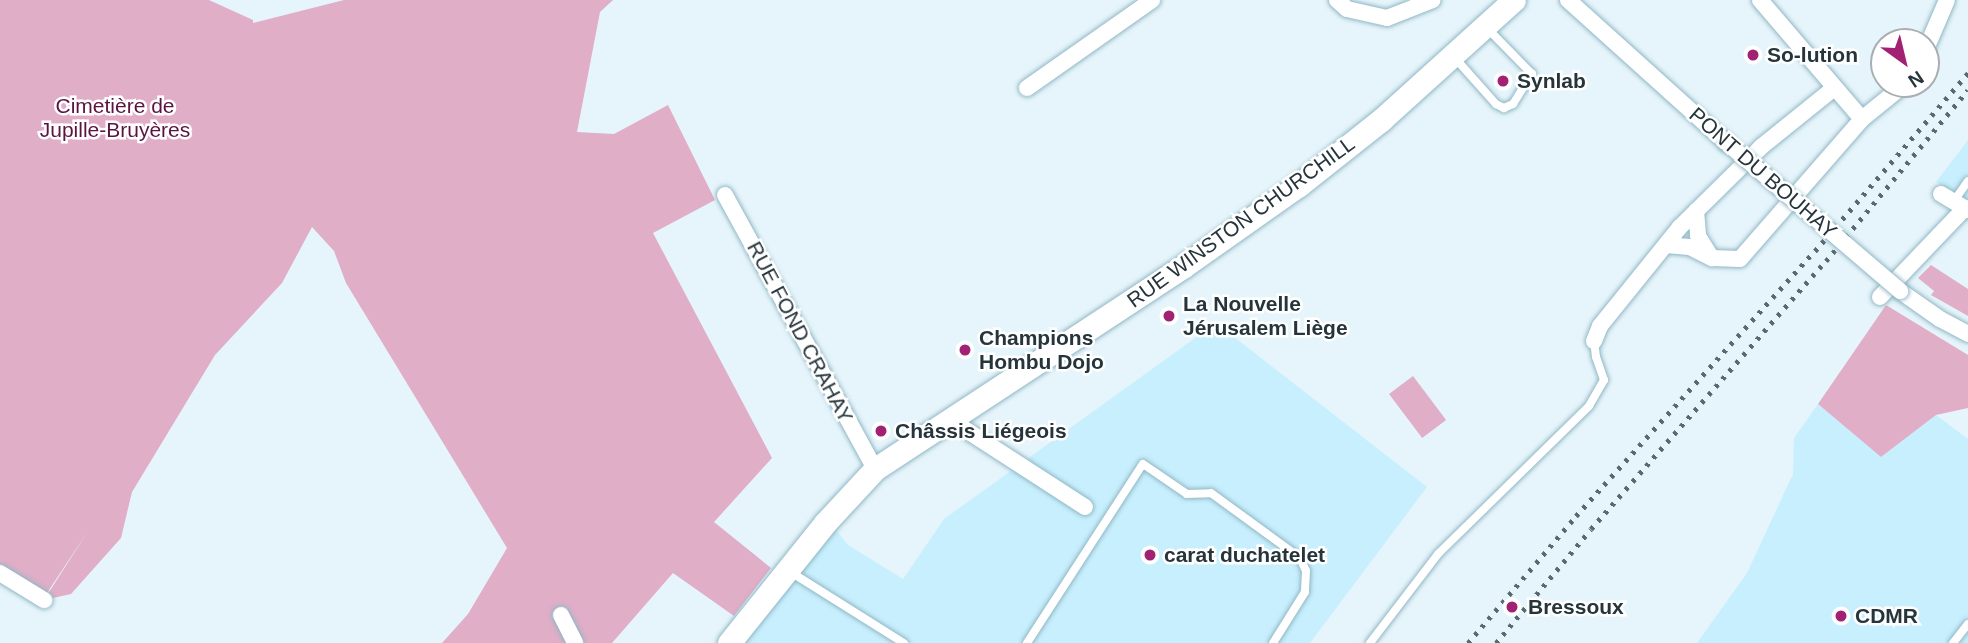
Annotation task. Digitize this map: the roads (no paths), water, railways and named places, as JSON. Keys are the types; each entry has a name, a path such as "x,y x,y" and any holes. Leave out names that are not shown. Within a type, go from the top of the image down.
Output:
{"main road":[{"name":"RUE WINSTON CHURCHILL","path":"729,643 786,570 875,469 1173,273 1299,185 1381,120 1514,0"}],"street":[{"path":"1027,88 1152,0"},
{"path":"1337,0 1347,9 1387,18 1433,0"},
{"name":"PONT DU BOUHAY","path":"1568,0 1727,143 1900,291 1940,319 1968,334"},
{"path":"1760,0 1861,119"},
{"path":"1935,28 1947,0"},
{"path":"1594,341 1600,326 1696,211 1761,147 1834,88"},
{"path":"1666,246 1690,247 1712,258 1740,259 1861,119 1887,98"},
{"name":"RUE FOND CRAHAY","path":"725,195 875,469"},
{"path":"1880,297 1957,203"},
{"path":"1696,211 1698,236 1712,258"},
{"path":"949,419 1085,507"},
{"path":"0,573 44,600"},
{"path":"561,615 575,643"}],"lane":[{"path":"1452,55 1496,104 1504,108 1513,104 1532,74 1486,27"},
{"path":"1957,203 1968,181"},
{"path":"1370,643 1438,554 1589,406 1604,380 1594,341"},
{"path":"1027,643 1143,464 1187,494 1211,493 1300,558 1306,571 1305,592 1273,643"},
{"path":"786,570 904,643"},
{"path":"1953,643 1968,624"}],"railway":[{"path":"1468,643 1576,516 1815,251 1968,73"},
{"path":"1496,643 1591,529 1826,261 1968,90"}],"place":[{"name":"So-lution","path":"1753,55"},
{"name":"Synlab","path":"1503,81"},
{"name":"La Nouvelle Jérusalem Liège","path":"1169,316"},
{"name":"Champions Hombu Dojo","path":"965,350"},
{"name":"Châssis Liégeois","path":"881,431"},
{"name":"carat duchatelet","path":"1150,555"},
{"name":"Bressoux","path":"1512,607"},
{"name":"CDMR","path":"1841,616"}],"park label":[{"name":"Cimetière de Jupille-Bruyères","path":"115,118"}]}
